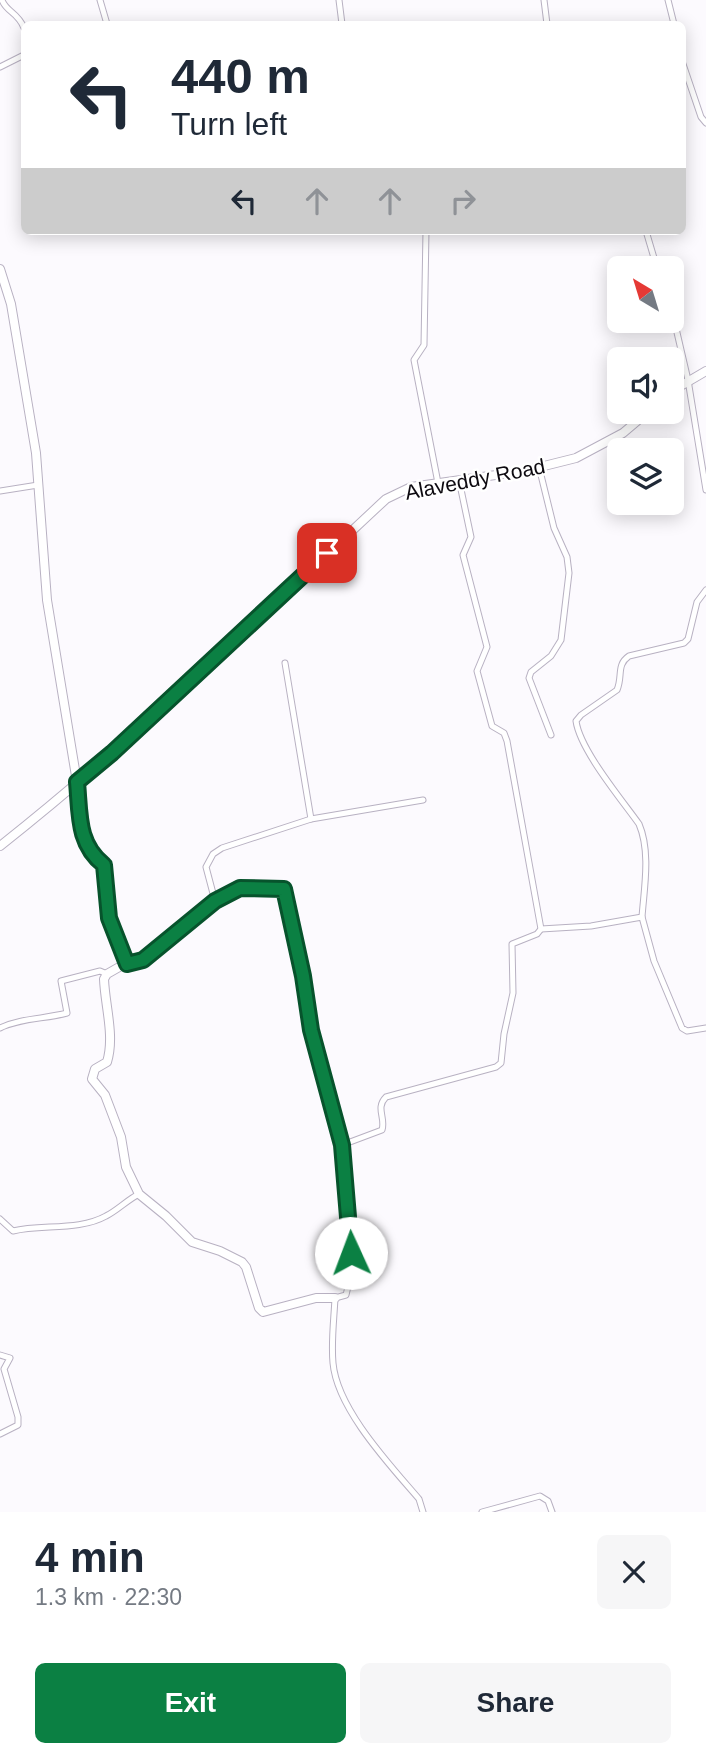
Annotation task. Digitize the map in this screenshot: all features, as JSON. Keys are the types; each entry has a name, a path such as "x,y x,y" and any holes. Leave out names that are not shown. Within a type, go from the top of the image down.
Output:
{"street":[{"path":"2,0 6,8 20,17 21,21"},
{"path":"100,0 106,21"},
{"path":"339,0 342,21"},
{"path":"544,0 547,21"},
{"path":"668,0 673,21"},
{"path":"0,67 21,56"},
{"path":"686,73 701,117 706,123"},
{"path":"426,235 424,345 414,360 438,483"},
{"path":"647,235 653,256"},
{"path":"0,269 11,304 36,453 47,600 77,782 83,838 93,856 104,865 109,918 127,964"},
{"path":"677,333 688,380 706,490"},
{"path":"684,383 706,371"},
{"name":"Alaveddy Road","path":"0,846 66,794 112,753 386,499 411,487 539,467 576,458 623,433 634,424"},
{"path":"539,467 554,528 568,557 569,573 561,640 551,656 531,672 530,678 551,735"},
{"path":"459,480 471,537 463,555 486,634 487,647 477,671 492,726 504,733 507,741 541,929"},
{"path":"0,491 38,485"},
{"path":"706,590 696,601 688,639 684,643 629,656 623,660 617,690 576,721 602,774 643,832 645,869 642,917 654,961 682,1028 687,1031 706,1028"},
{"path":"285,663 311,819"},
{"path":"215,901 206,867 213,854 222,848 311,819 423,800"},
{"path":"240,888 284,889 303,976 311,1030 342,1145 350,1231 351,1274 346,1294 335,1298 316,1298 263,1312 259,1308 242,1262 192,1242 166,1216 139,1195 126,1167 121,1137 105,1095 92,1079 94,1069 107,1062 109,1054 104,979 107,974 127,964 143,960 215,901 240,888"},
{"path":"342,1145 382,1130 380,1108 386,1097 496,1067 502,1063 504,1034 513,993 512,943 537,934 541,929 591,926 642,917"},
{"path":"0,1028 14,1021 67,1013 61,981 100,971 107,974"},
{"path":"0,1219 13,1231 86,1222 106,1216 139,1195"},
{"path":"335,1298 333,1365 343,1393 361,1430 419,1499 423,1512"},
{"path":"0,1355 10,1358 4,1368 18,1417 18,1425 0,1434"},
{"path":"482,1512 540,1496 548,1502 552,1512"}],"route":[{"path":"327,553 112,753 77,782 83,838 93,856 104,865 109,918 127,964 143,960 215,901 240,888 284,889 303,976 311,1030 342,1145 351,1253"}]}
